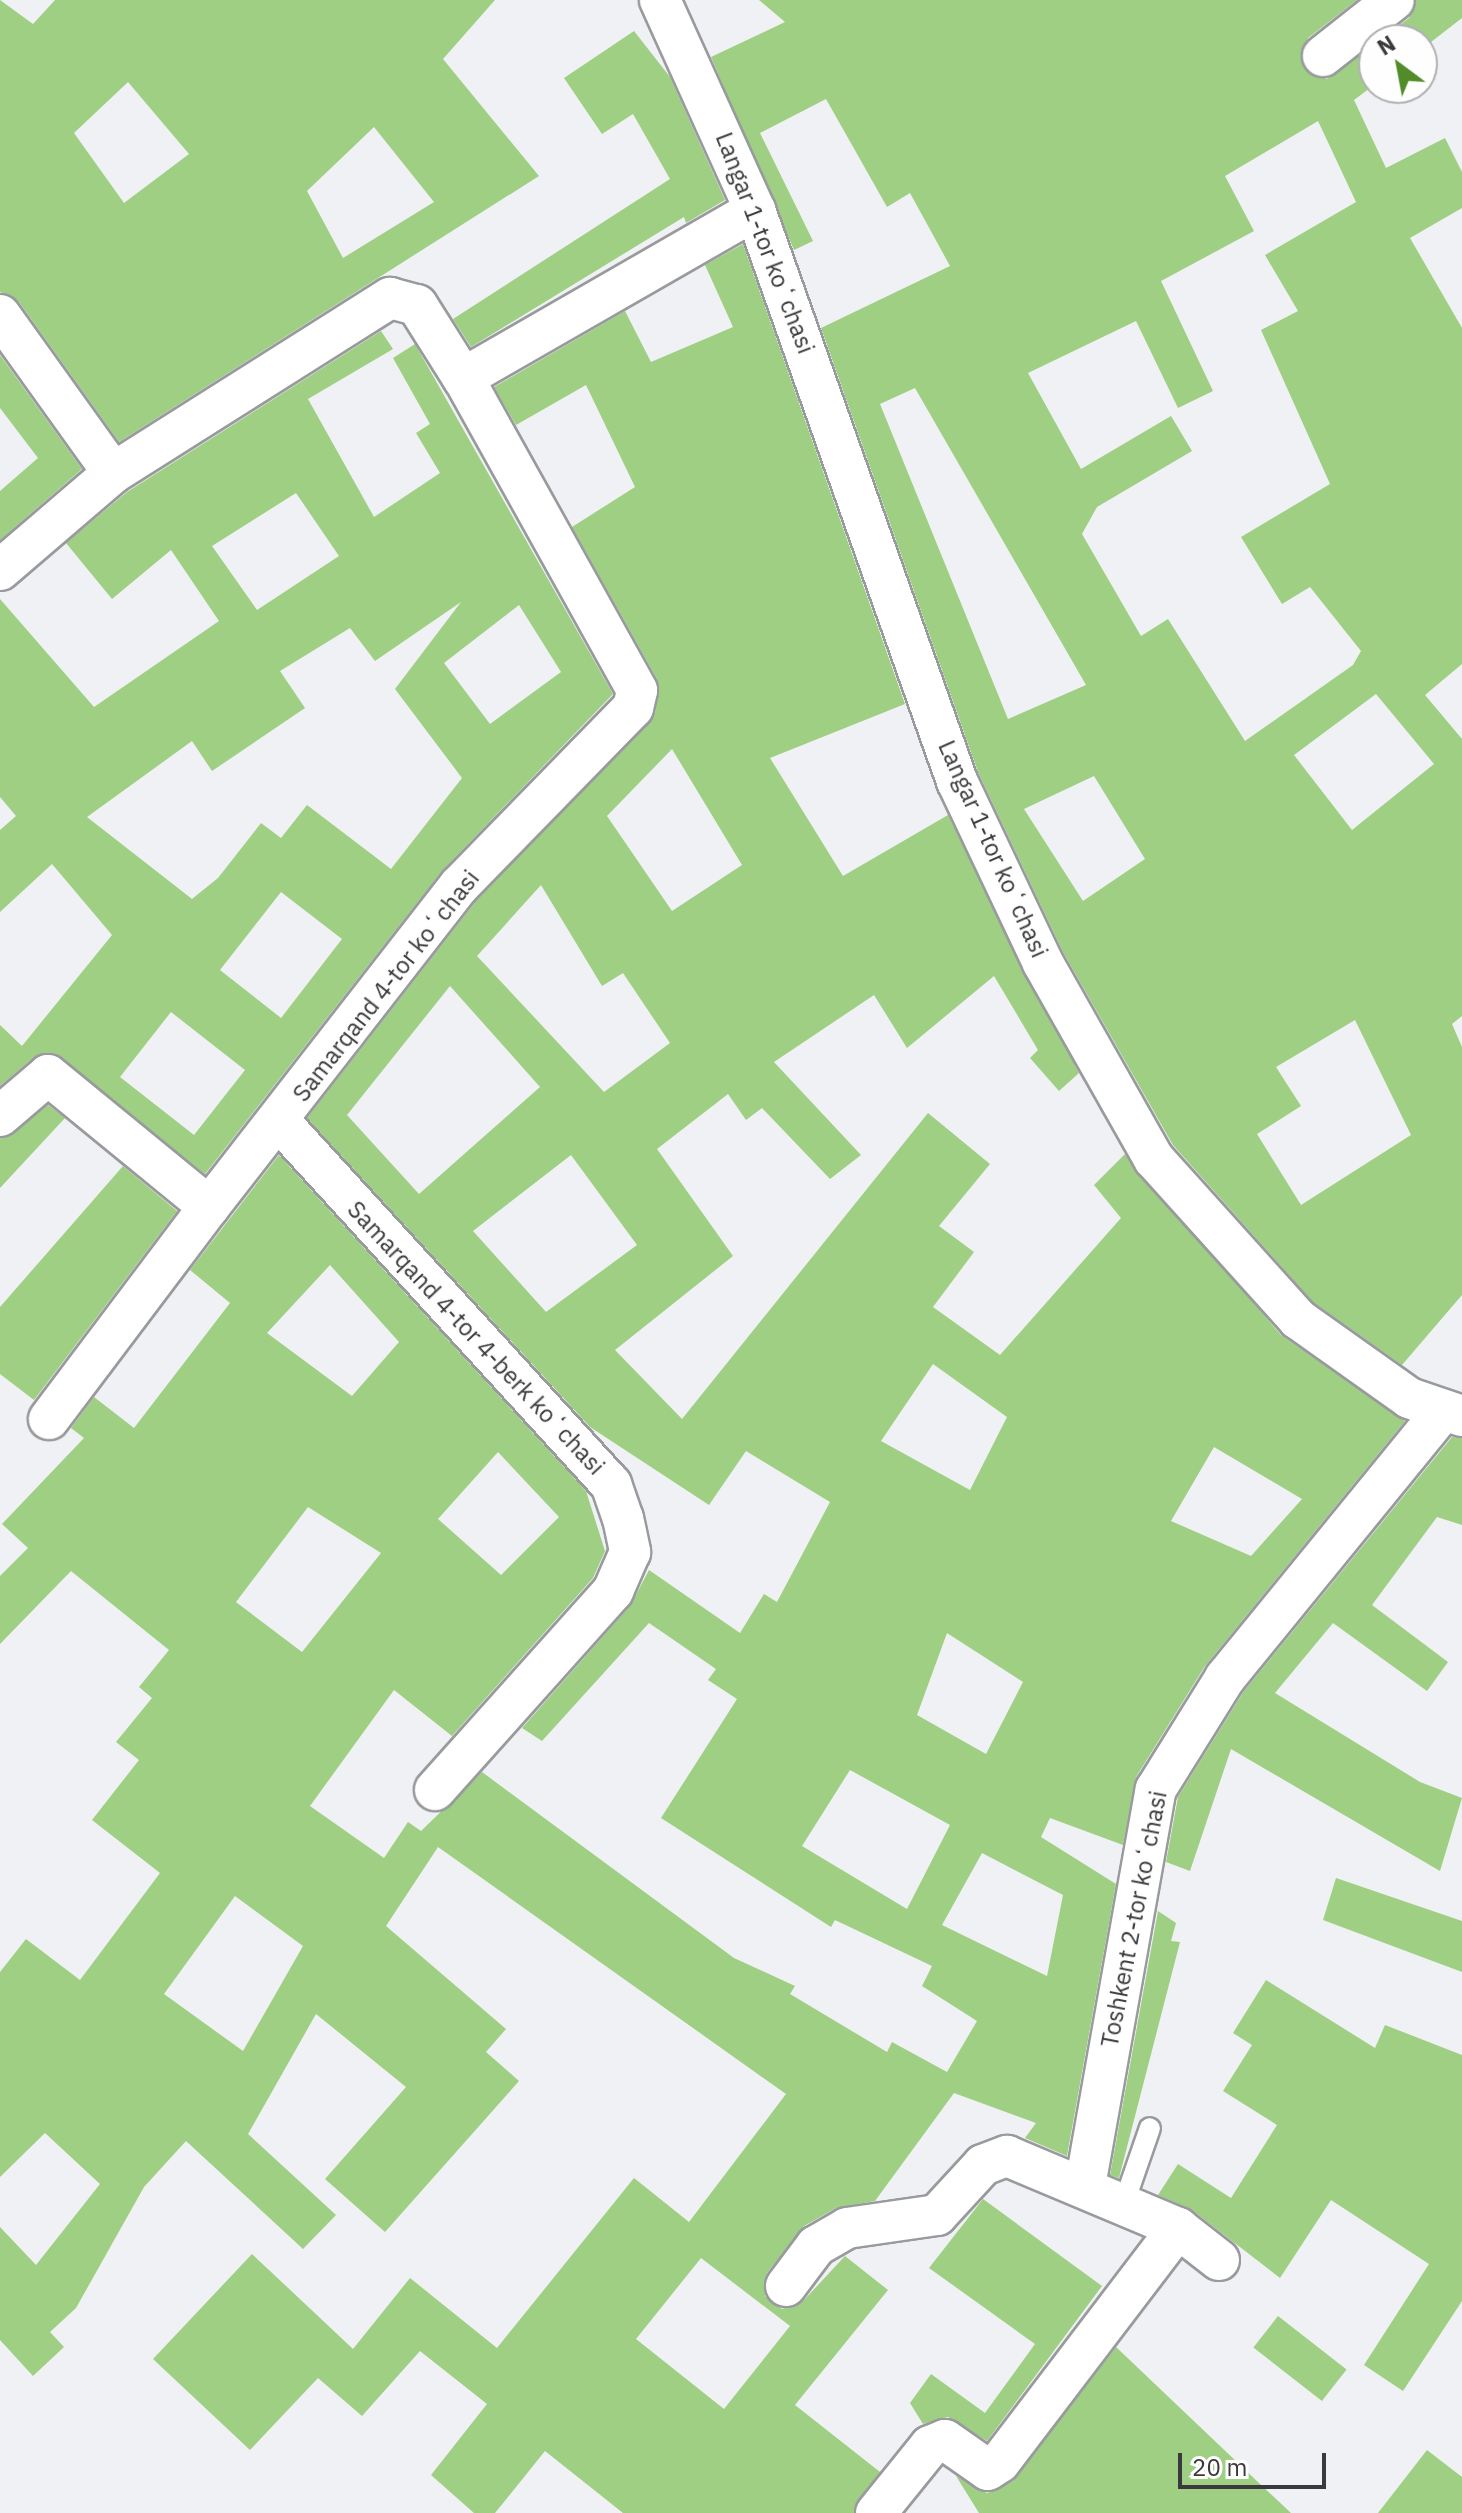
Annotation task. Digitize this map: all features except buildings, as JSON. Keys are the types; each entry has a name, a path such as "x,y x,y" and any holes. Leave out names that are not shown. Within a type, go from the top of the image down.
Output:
{"street":[{"path":"1323,56 1394,0"},
{"name":"Langar 1-tor koʻchasi","path":"667,3 755,210 957,781 1043,963 1154,1159 1298,1319 1409,1398 1453,1414"},
{"path":"0,570 113,473 390,298 417,305 463,378 755,210"},
{"path":"0,315 113,473"},
{"name":"Samarqand 4-tor koʻchasi","path":"49,1419 209,1207 280,1122 459,886 638,698 463,378"},
{"path":"0,1116 48,1075 209,1207"},
{"name":"Samarqand 4-tor 4-berk koʻchasi","path":"280,1122 611,1484 623,1518 630,1552 613,1591 435,1790"},
{"name":"Toshkent 2-tor koʻchasi","path":"1085,2186 1156,1789 1225,1678 1453,1414"},
{"path":"786,2286 816,2246 847,2228 937,2215 995,2158 1019,2158 1124,2203 1178,2228 1219,2260"},
{"path":"876,2513 930,2446 945,2440 988,2470 1000,2462 1178,2228"}],"lane":[{"path":"1124,2203 1150,2128"}]}
